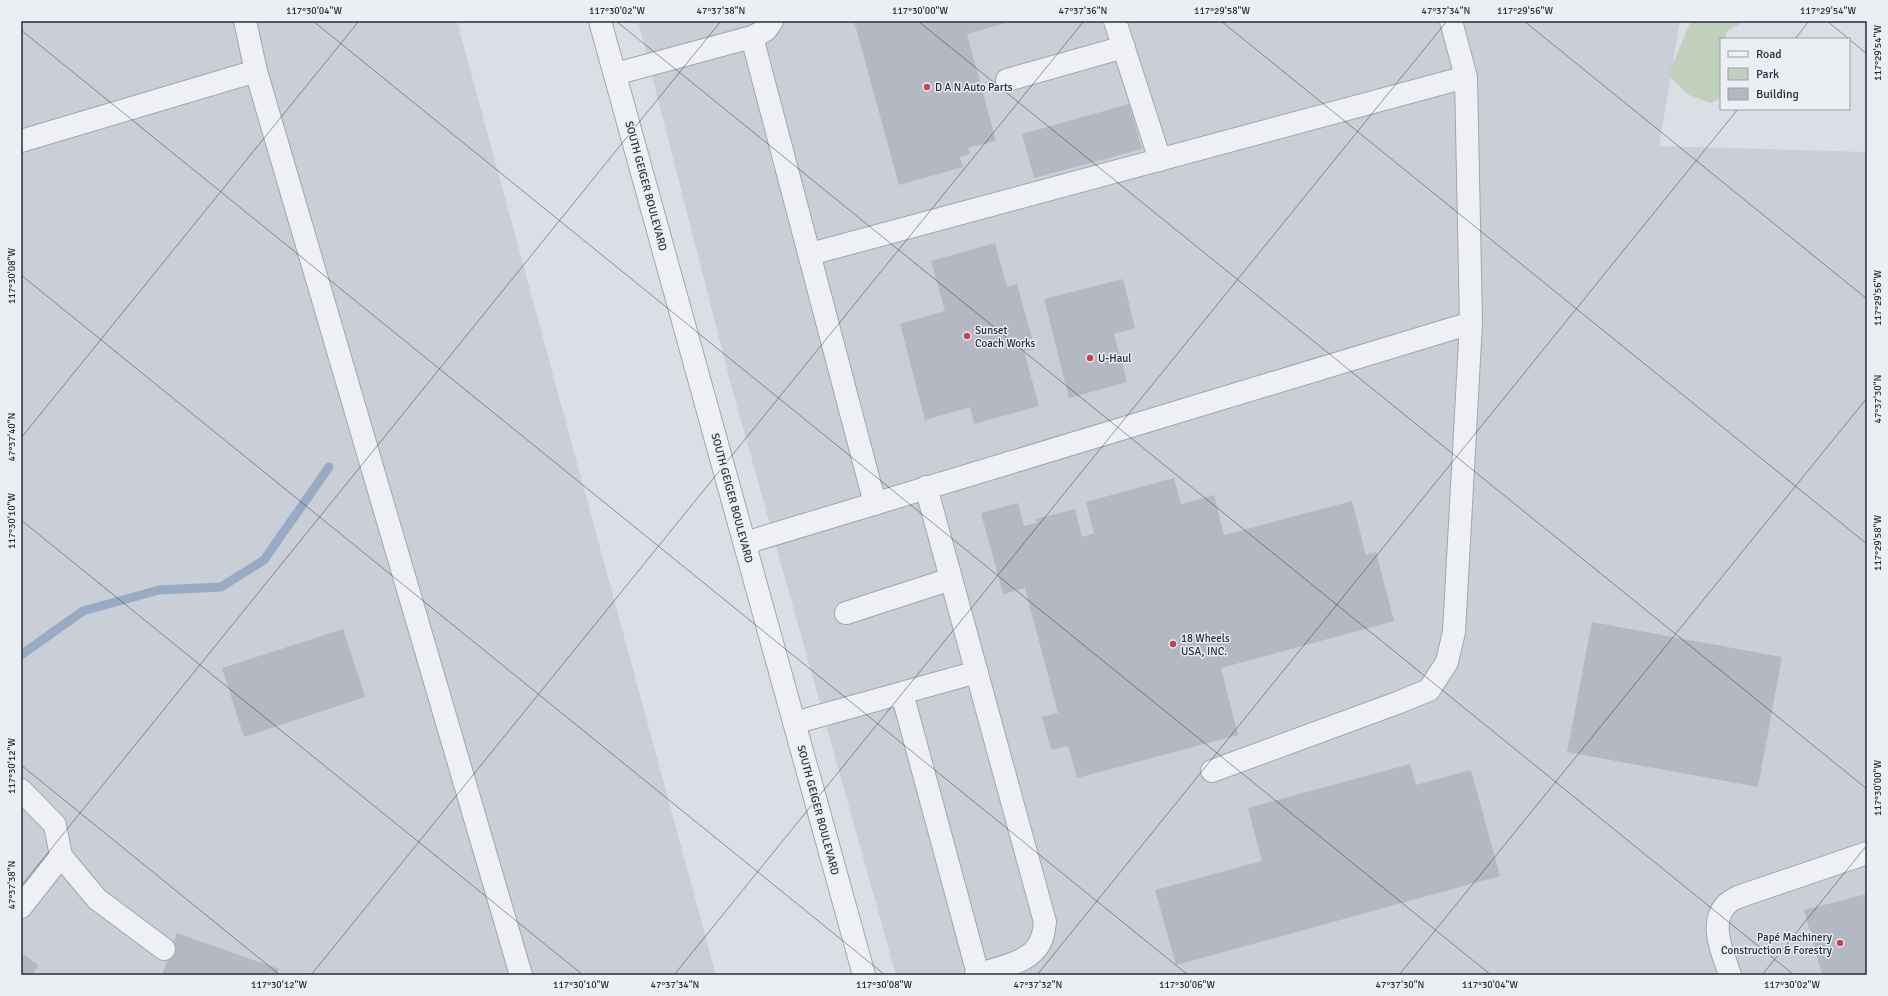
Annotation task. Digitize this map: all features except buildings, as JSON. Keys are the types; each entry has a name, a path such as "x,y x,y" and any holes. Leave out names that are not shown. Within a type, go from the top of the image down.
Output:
{"street":[{"path":"245,21 256,71 521,975"},
{"name":"SOUTH GEIGER BOULEVARD","path":"600,21 864,975"},
{"path":"615,74 752,37 766,30 772,21"},
{"path":"1115,21 1160,160"},
{"path":"1212,771 1398,703 1429,690 1447,662 1454,632 1471,323 1466,77 1451,21"},
{"path":"752,37 875,504"},
{"path":"1006,80 1124,48"},
{"path":"21,141 256,71"},
{"path":"810,254 1466,77"},
{"path":"744,543 1471,323"},
{"path":"902,693 977,975 1032,954 1041,941 1044,922 926,487"},
{"path":"846,613 951,579"},
{"path":"794,723 977,672"},
{"path":"21,790 55,825 61,856 97,899 164,949"},
{"path":"1730,975 1719,941 1716,923 1725,906 1738,896 1867,853"},
{"path":"21,907 61,856"}],"shaded area":[{"path":"21,21 457,21 716,975 21,975"},
{"path":"638,21 1680,21 1659,146 1867,152 1867,975 896,975 731,385"}],"green space":[{"path":"1691,21 1745,21 1726,32 1725,38 1720,38 1720,98 1711,103 1689,95 1668,75"}],"waterway":[{"path":"21,655 83,611 159,590 221,587 264,560 329,467"}],"place":[{"name":"D A N Auto Parts","path":"927,87"},
{"name":"Sunset Coach Works","path":"967,336"},
{"name":"U-Haul","path":"1090,358"},
{"name":"18 Wheels USA, INC.","path":"1173,644"},
{"name":"Papé Machinery Construction & Forestry","path":"1840,943"}]}
